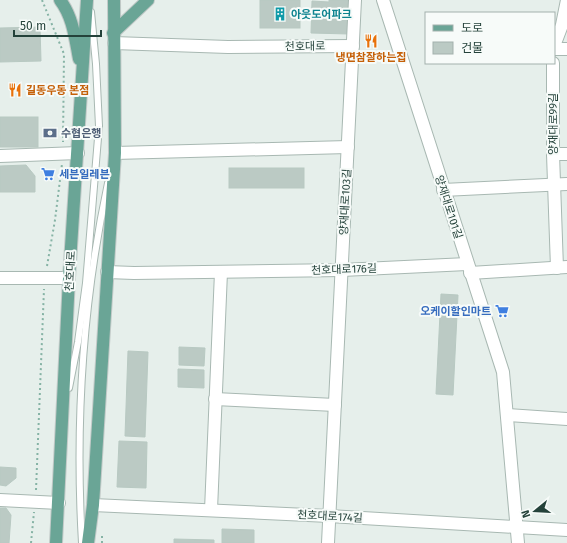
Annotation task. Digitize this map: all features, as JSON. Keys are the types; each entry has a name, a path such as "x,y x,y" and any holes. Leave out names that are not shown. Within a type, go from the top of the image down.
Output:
{"main road":[{"path":"60,0 67,10 73,28 82,82"},
{"name":"천호대로","path":"56,543 69,278 87,0"},
{"path":"88,543 93,505 114,153 114,0"},
{"path":"113,38 148,0"}],"street":[{"name":"양재대로103길","path":"328,543 355,0"},
{"name":"양재대로101길","path":"383,0 443,190 503,372 518,543"},
{"path":"555,43 562,25 567,0"},
{"name":"천호대로","path":"113,38 228,47 353,46"},
{"path":"555,50 567,49"},
{"name":"양재대로99길","path":"553,64 554,184 562,268"},
{"path":"114,153 348,147"},
{"path":"0,156 78,153"},
{"path":"553,154 567,154"},
{"path":"443,190 567,184"},
{"name":"천호대로176길","path":"107,272 134,273 562,268"},
{"path":"211,510 221,272"},
{"path":"0,278 69,278"},
{"path":"215,399 335,405"},
{"path":"507,415 567,419"},
{"path":"0,500 59,503"},
{"name":"천호대로174길","path":"93,505 330,516 567,530"}],"lane":[{"path":"63,418 78,342 86,283 99,126 96,64 90,0"},
{"path":"82,543 80,504 80,420 86,322 98,229 114,153"}],"building":[{"name":"아웃도어파크","path":"260,0 300,0 300,28 260,28"},
{"path":"329,0 350,0 349,34 311,33 312,1 329,2"},
{"path":"40,27 41,61 0,62 0,28"},
{"path":"0,117 38,117 38,147 0,147"},
{"path":"26,165 35,176 35,192 0,192 0,166"},
{"path":"229,168 304,168 304,188 229,188"},
{"path":"441,294 458,295 453,395 436,394"},
{"path":"179,347 205,348 204,366 179,365"},
{"path":"128,351 148,352 145,437 125,436"},
{"path":"178,369 204,370 204,388 178,387"},
{"path":"119,441 147,442 146,488 117,487"},
{"path":"0,467 16,468 16,478 6,486 0,485"},
{"path":"0,508 6,508 11,515 9,543 0,543"},
{"path":"222,529 254,530 254,543 222,543"},
{"path":"174,539 214,540 214,543 174,543"}],"place":[{"name":"아웃도어파크","path":"280,14"},
{"name":"냉면참잘하는집","path":"371,41"},
{"name":"길동우동 본점","path":"15,90"},
{"name":"수협은행","path":"50,133"},
{"name":"세븐일레븐","path":"48,174"},
{"name":"오케이할인마트","path":"502,311"}]}
